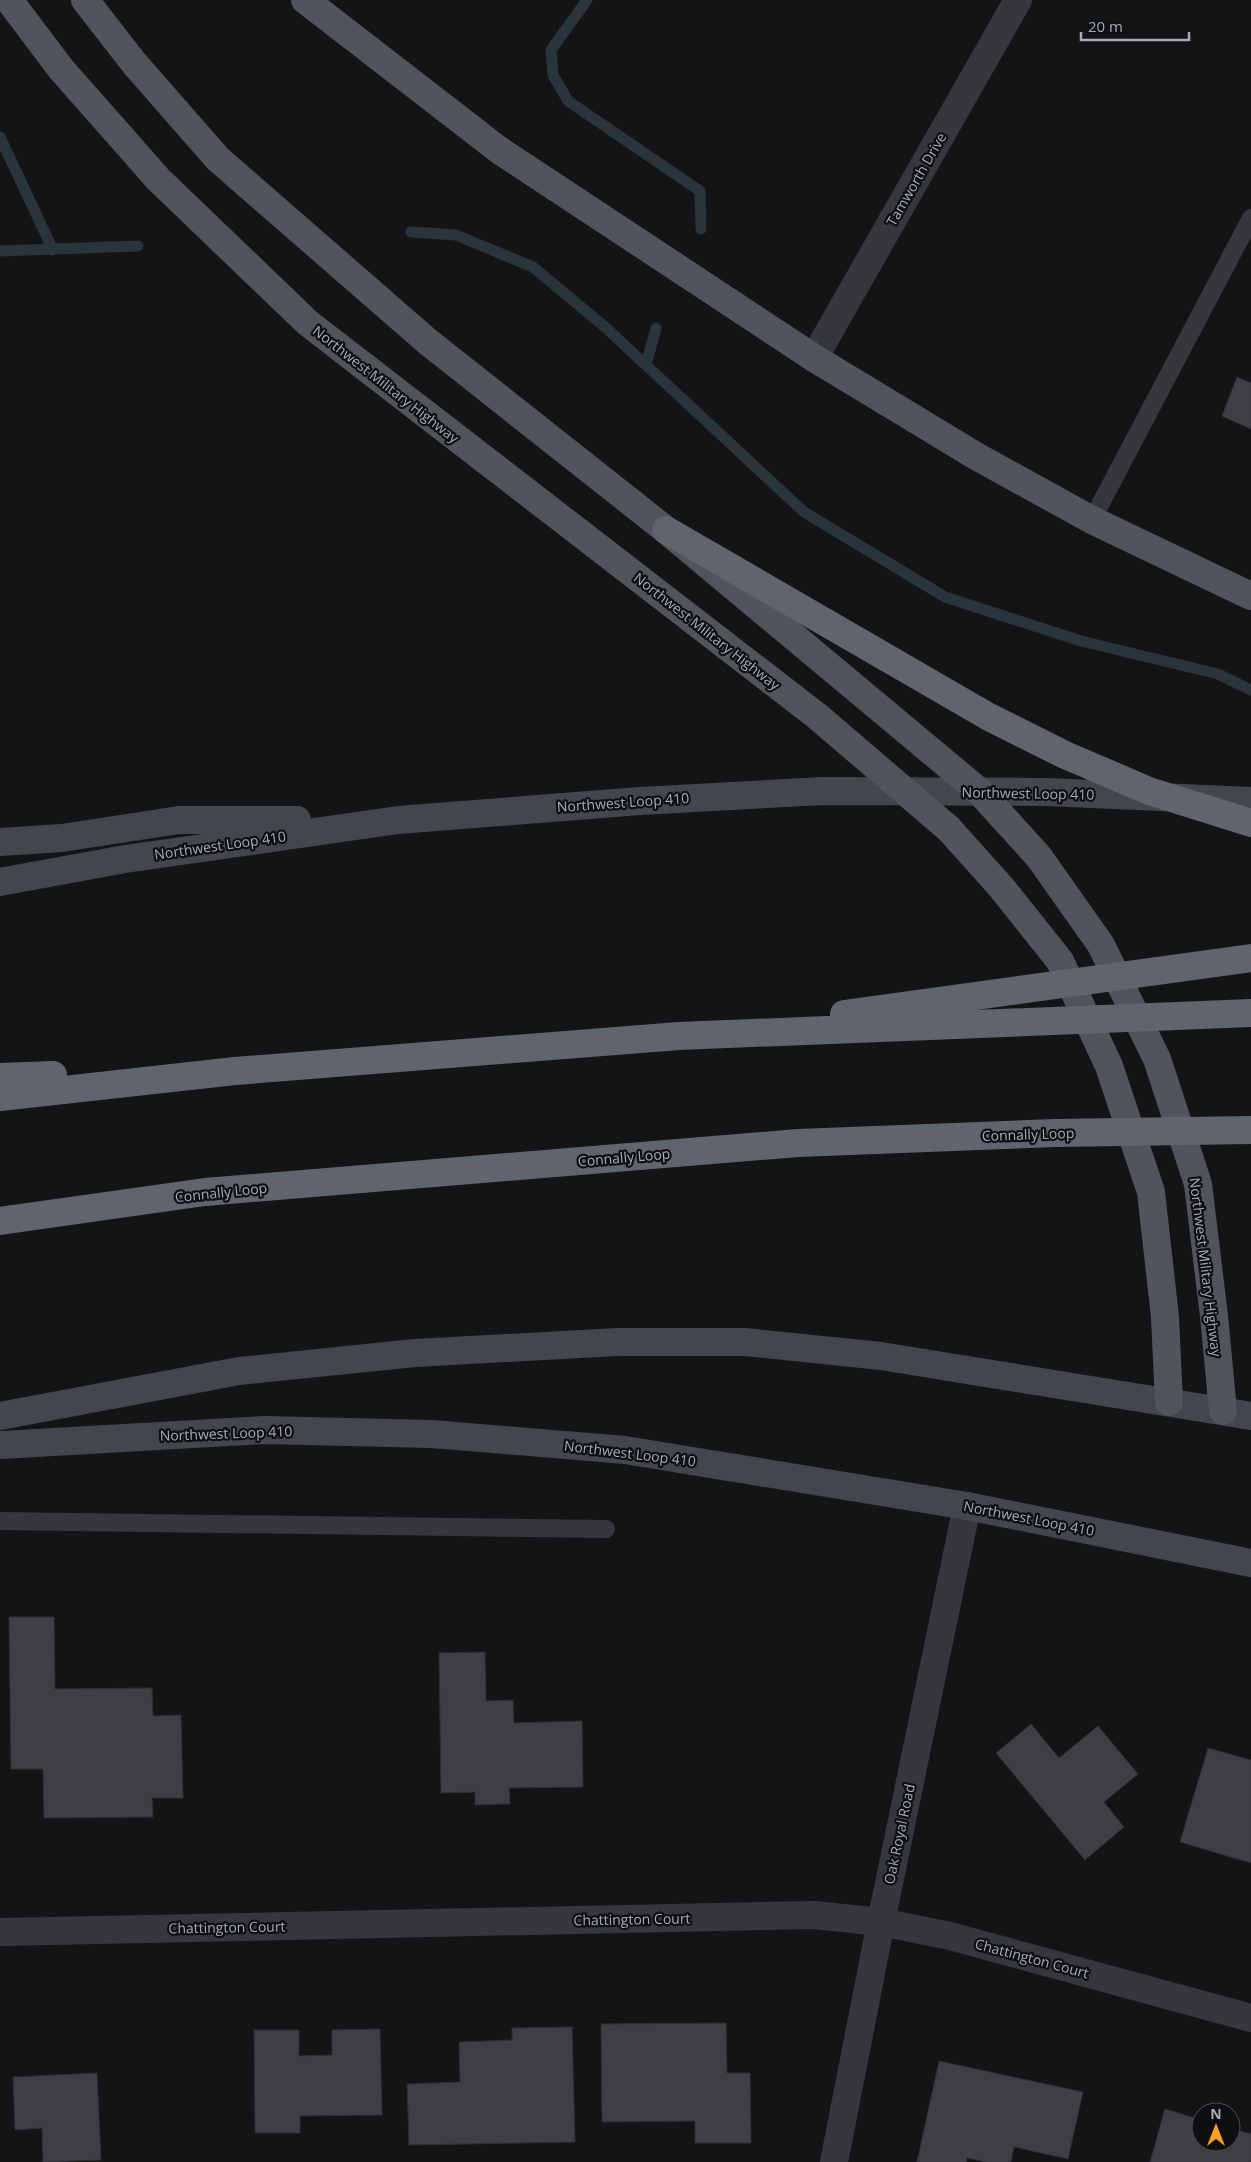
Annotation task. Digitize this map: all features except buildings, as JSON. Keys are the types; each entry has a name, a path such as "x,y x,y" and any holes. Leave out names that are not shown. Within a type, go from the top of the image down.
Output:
{"highway":[{"path":"666,530 989,717 1065,755 1149,791 1251,823"},
{"path":"679,1036 1251,958"},
{"path":"0,1098 235,1071 679,1036 1251,1013"},
{"path":"0,1077 235,1071"},
{"name":"Connally Loop","path":"0,1221 204,1192 798,1143 1055,1133 1251,1130"}],"main road":[{"name":"Northwest Military Highway","path":"9,0 60,69 158,179 308,323 817,716 949,829 1002,887 1060,961 1109,1066 1151,1192 1165,1317 1169,1402"},
{"name":"Northwest Military Highway","path":"85,0 134,63 218,159 427,341 666,530 894,718 980,792 1039,858 1101,946 1158,1059 1198,1184 1223,1411"},
{"path":"304,0 499,150 814,358 976,456 1092,520 1251,596"},
{"name":"Northwest Loop 410","path":"0,882 125,859 398,820 631,801 823,791 1046,792 1251,801"},
{"path":"0,842 62,838 179,820 398,820"},
{"path":"0,1416 239,1370 415,1353 618,1342 745,1342 881,1356 1251,1416"},
{"name":"Northwest Loop 410","path":"0,1445 264,1430 432,1434 625,1450 967,1506 1251,1563"}],"street":[{"name":"Tamworth Drive","path":"814,358 1018,0"},
{"name":"Oak Royal Road","path":"834,2162 881,1922 967,1506"},
{"name":"Chattington Court","path":"0,1932 814,1915 881,1922 950,1936 1251,2018"}],"lane":[{"path":"1092,520 1251,218"},
{"path":"0,1521 606,1528"}],"waterway":[{"path":"587,0 551,50 553,75 568,101 700,191 701,229"},
{"path":"0,137 53,250"},
{"path":"411,232 456,235 533,267 605,327 804,512 945,597 1081,641 1218,674 1251,690"},
{"path":"0,251 138,246"},
{"path":"646,365 656,328"}]}
